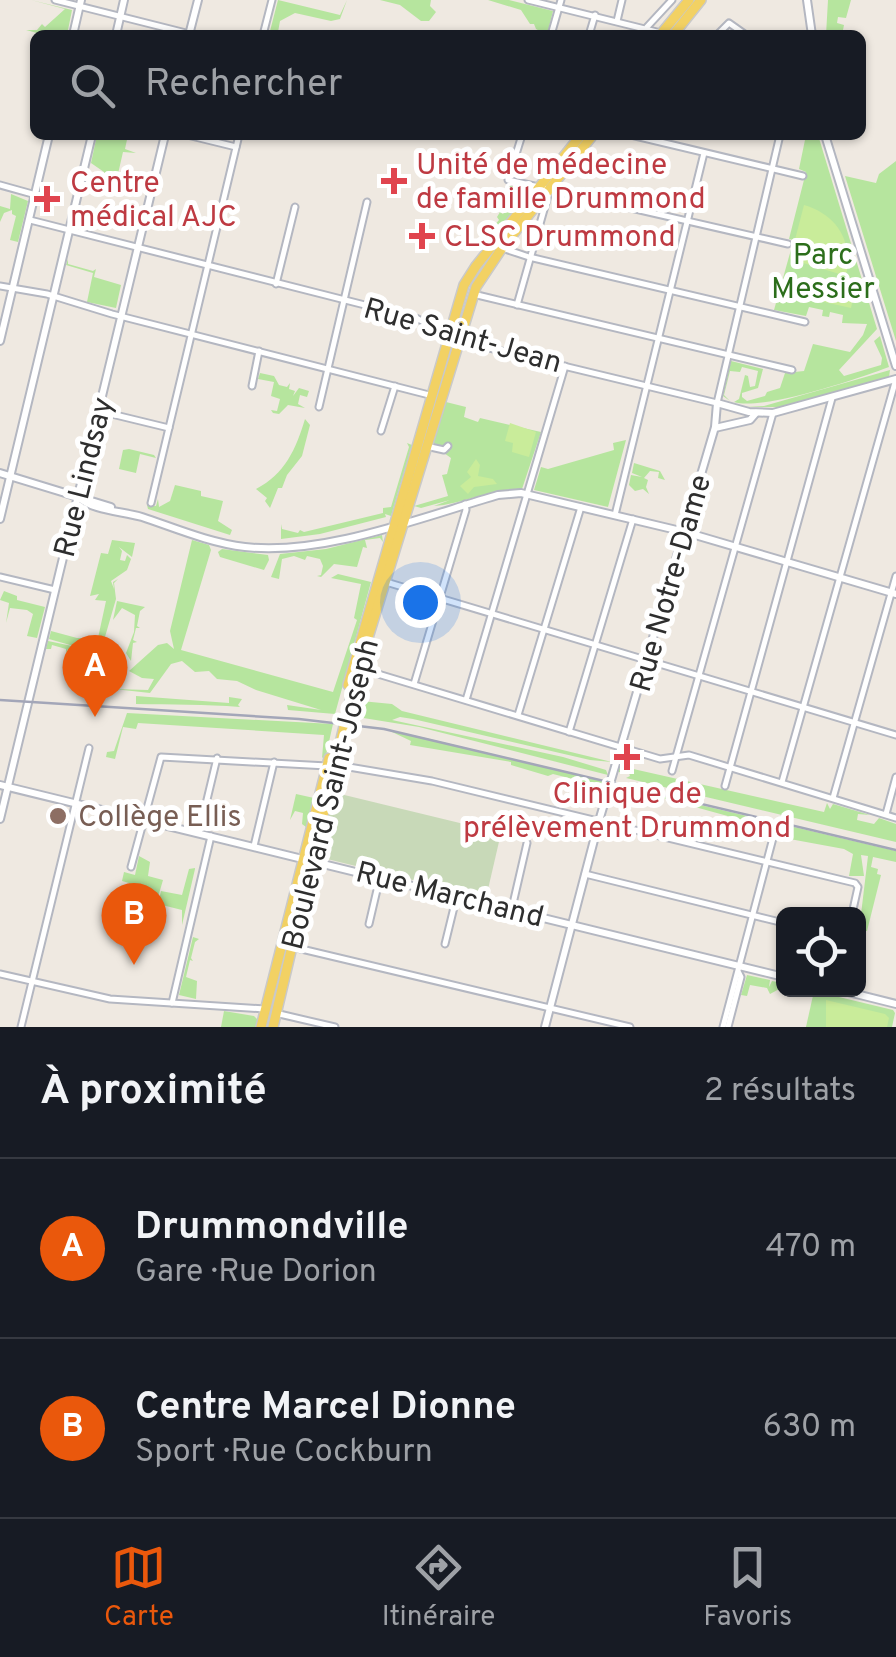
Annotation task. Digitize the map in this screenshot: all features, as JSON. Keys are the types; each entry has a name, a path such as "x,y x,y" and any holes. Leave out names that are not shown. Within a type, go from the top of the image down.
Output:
{"main road":[{"path":"668,30 689,0"},
{"path":"670,30 702,0"},
{"name":"Boulevard Saint-Joseph","path":"455,336 481,277 578,140"},
{"name":"Boulevard Saint-Joseph","path":"330,765 394,524 455,336 468,276 588,140"},
{"name":"Boulevard Saint-Joseph","path":"273,1027 271,1011 330,765 381,580 405,521 436,397"},
{"name":"Boulevard Saint-Joseph","path":"262,1027 271,1011 290,946 307,859"}],"street":[{"path":"54,0 81,3 172,30"},
{"path":"117,30 124,0"},
{"path":"192,30 198,0"},
{"path":"264,30 272,0"},
{"path":"528,0 560,4 652,30"},
{"path":"617,21 622,0"},
{"path":"647,28 672,0"},
{"path":"807,0 811,30"},
{"path":"74,30 81,3"},
{"path":"552,30 560,4"},
{"path":"590,30 594,16"},
{"path":"0,341 48,140"},
{"path":"0,519 91,140"},
{"name":"Rue Lindsay","path":"0,819 4,786 100,412 164,140"},
{"path":"207,140 236,147"},
{"path":"151,503 238,140"},
{"path":"520,140 508,180 788,244"},
{"path":"664,140 803,176"},
{"name":"Rue Notre-Dame","path":"545,1027 599,821 715,428 738,306 779,140"},
{"path":"826,140 896,366"},
{"path":"615,515 704,152"},
{"path":"0,185 36,194"},
{"path":"516,304 540,218 544,188"},
{"path":"319,408 367,202"},
{"path":"276,284 295,207"},
{"name":"Rue Saint-Jean","path":"30,220 416,318 455,336 756,413 773,414 896,379"},
{"path":"502,248 530,258 804,322"},
{"path":"0,286 54,296 436,397"},
{"path":"473,294 792,370"},
{"path":"252,386 260,351"},
{"path":"466,700 565,366"},
{"path":"782,782 896,379"},
{"path":"381,431 395,386"},
{"path":"725,786 832,398"},
{"path":"100,412 169,428"},
{"path":"715,428 750,420 756,413"},
{"path":"672,771 773,414"},
{"path":"426,446 444,450 448,446"},
{"path":"0,473 219,542 256,548 316,544 504,494 528,494 686,532 894,594"},
{"path":"414,684 465,504"},
{"path":"518,716 580,507"},
{"path":"570,732 633,520"},
{"path":"834,798 896,576"},
{"path":"0,578 55,590"},
{"path":"381,580 896,735"},
{"path":"358,668 660,759 688,756 896,818"},
{"path":"21,1027 89,748"},
{"path":"131,867 160,757 217,758 330,765 406,776 599,821 858,884 853,907"},
{"path":"200,833 217,758"},
{"path":"254,846 274,762"},
{"path":"886,814 896,777"},
{"name":"Rue Marchand","path":"4,786 512,908 740,970 776,976"},
{"path":"172,1003 211,836"},
{"path":"726,1027 773,838"},
{"path":"512,908 528,844"},
{"path":"585,874 776,921"},
{"path":"369,924 380,877"},
{"path":"445,944 457,895"},
{"path":"290,946 630,1027"},
{"path":"0,974 104,998 271,1011 335,1027"},
{"path":"866,997 896,1004"}],"green space":[{"path":"31,0 72,10 68,30 37,30 65,9"},
{"path":"278,0 340,15 347,0 340,19 331,21 295,13 280,21 278,30 270,30"},
{"path":"380,0 431,0 430,6 436,12 429,21 421,21 400,5"},
{"path":"488,0 509,0 553,11 548,30 536,29 521,10"},
{"path":"828,0 851,0 846,18 838,17 837,23 844,25 843,30 826,30"},
{"path":"96,140 127,140 125,149 136,153 123,152 115,187 112,177 91,163"},
{"name":"Parc Messier","path":"805,140 820,140 877,329 839,370 844,376 881,365 874,341 880,336 889,367 810,392 747,404 734,402 739,399 745,375 750,387 755,386 758,371 742,367 740,372 730,371 724,395 730,401 723,396 731,361 763,369 758,388 742,393 747,401 780,388 785,373 804,371 813,344 850,352 867,324 842,323 843,315 830,312 829,317 822,316 823,310 809,307 806,316 774,310 792,246 793,240 789,239 806,172 799,169"},
{"path":"896,161 896,341 845,176 876,183 879,174"},
{"path":"510,186 525,189 527,195 499,229 492,228 500,212 503,214 512,203 507,195"},
{"path":"11,194 28,201 18,242 10,240 16,216 12,210 4,213 0,222 0,206 10,209"},
{"path":"804,205 826,216 840,232 847,252 846,276 790,259"},
{"path":"68,259 68,264 96,269 94,277 121,285 116,308 87,302 93,273 66,265"},
{"path":"830,279 856,285 851,308 824,302"},
{"path":"890,370 889,377 781,407 746,407 764,406"},
{"path":"260,373 274,376 279,385 287,387 290,383 289,389 295,391 293,396 299,388 309,391 307,397 300,395 298,404 305,408 288,405 279,414 273,413 271,410 277,411 280,399 271,396 274,382 258,379"},
{"path":"446,402 466,407 464,417 478,422 480,418 541,432 522,489 445,505 434,506 450,500 421,508 414,506 448,496 442,475 447,474 451,458 444,453 450,448 433,443"},
{"path":"305,419 310,425 302,456 282,488 278,488 270,508 267,498 256,489 275,476 288,460"},
{"path":"510,423 536,432 529,457 512,452 513,443 505,441"},
{"path":"626,440 608,507 534,490 541,467 548,469 614,450 613,443"},
{"path":"407,443 412,445 391,516 385,514 386,517 320,534 281,539 281,524 282,529 298,533 383,513 383,508 391,507"},
{"path":"129,449 156,458 140,454 136,473 119,469 123,450"},
{"path":"476,459 480,465 478,476 493,479 497,484 474,487 468,494 460,486 471,477 467,472"},
{"path":"634,463 660,471 665,480 658,478 659,472 650,471 644,478 648,480 649,494 643,489 635,491 629,485 631,475 642,477 632,473"},
{"path":"175,485 223,501 218,521 232,530 230,535 148,509 147,505 156,506 158,499 159,507 170,501"},
{"path":"382,535 383,542 380,538 365,540 367,548 363,547 357,567 334,564 321,577 317,576 323,566 320,559 294,556 282,559 279,579 271,577 280,554 326,549"},
{"path":"112,540 135,543 132,557 119,547 120,560 125,561 127,555 131,559 127,570 111,581 114,589 113,582 118,579 114,583 116,599 98,661 98,656 84,653 82,657 82,653 68,649 66,653 66,649 52,645 46,649 48,641 77,647 49,639 51,631 77,638 98,638 106,601 95,600 99,594 90,596 101,553 108,554"},
{"path":"192,540 209,545 211,550 181,650 333,692 357,620 354,618 361,584 331,578 338,574 371,582 335,714 288,710 287,705 321,710 237,681 217,679 209,671 195,672 182,661 171,664 150,693 114,689 148,690 154,679 129,671 158,645 167,643 174,649 170,631"},
{"path":"222,549 268,555 269,560 264,570 220,557 218,552"},
{"path":"4,591 17,596 17,600 45,607 37,638 27,636 33,614 27,610 10,608 6,623 9,603 0,600"},
{"path":"117,601 145,607 140,611 140,628 136,628 133,640 137,642 133,643 131,661 126,653 135,615 122,608 113,620"},
{"path":"370,677 365,680 361,701 392,704 402,711 612,762 413,719 392,720 563,757 606,770 608,775 419,727 351,716 360,678"},
{"path":"136,696 229,703 229,697 242,699 240,707 136,704"},
{"path":"127,713 333,724 322,758 324,735 138,723 136,729 123,727 115,759 106,757 107,752 114,751"},
{"path":"390,731 606,781 599,796 589,789 589,783 548,776 511,762 410,745 411,741"},
{"path":"620,766 824,812 827,803 830,809 833,804 870,815 858,814 857,820 874,824 879,818 896,824 896,842 626,778 629,773 618,772"},
{"path":"615,785 896,851 896,862 873,857 871,867 881,875 867,931 866,907 862,907 868,856 861,855 864,876 849,876 853,854 768,835 768,827"},
{"path":"332,792 501,833 486,898 319,857"},
{"path":"296,794 314,798 306,827 302,824 303,813 295,811 290,820"},
{"path":"139,856 150,862 148,876 163,880 156,904 126,896 129,883 122,881 124,872 135,875"},
{"path":"195,868 182,925 182,910 158,904 161,891 182,895 189,869"},
{"path":"193,937 199,939 186,977 197,981 196,999 179,995"},
{"path":"747,975 770,980 769,987 776,982 776,991 770,994 767,988 750,985 747,996 741,995"},
{"path":"813,997 839,997 895,1013 892,1027 806,1027"},
{"path":"826,1000 885,1014 889,1018 887,1027 826,1027"},
{"path":"224,1011 254,1016 257,1027 221,1027"}],"railway":[{"path":"0,700 299,719 384,729 896,850"}],"place":[{"name":"Unité de médecine de famille Drummond","path":"394,181"},
{"name":"Centre médical AJC","path":"47,199"},
{"name":"CLSC Drummond","path":"422,236"},
{"name":"Drummondville","path":"95,717"},
{"name":"Clinique de prélèvement Drummond","path":"627,757"},
{"name":"Collège Ellis","path":"58,816"},
{"name":"Centre Marcel Dionne","path":"134,965"}]}
